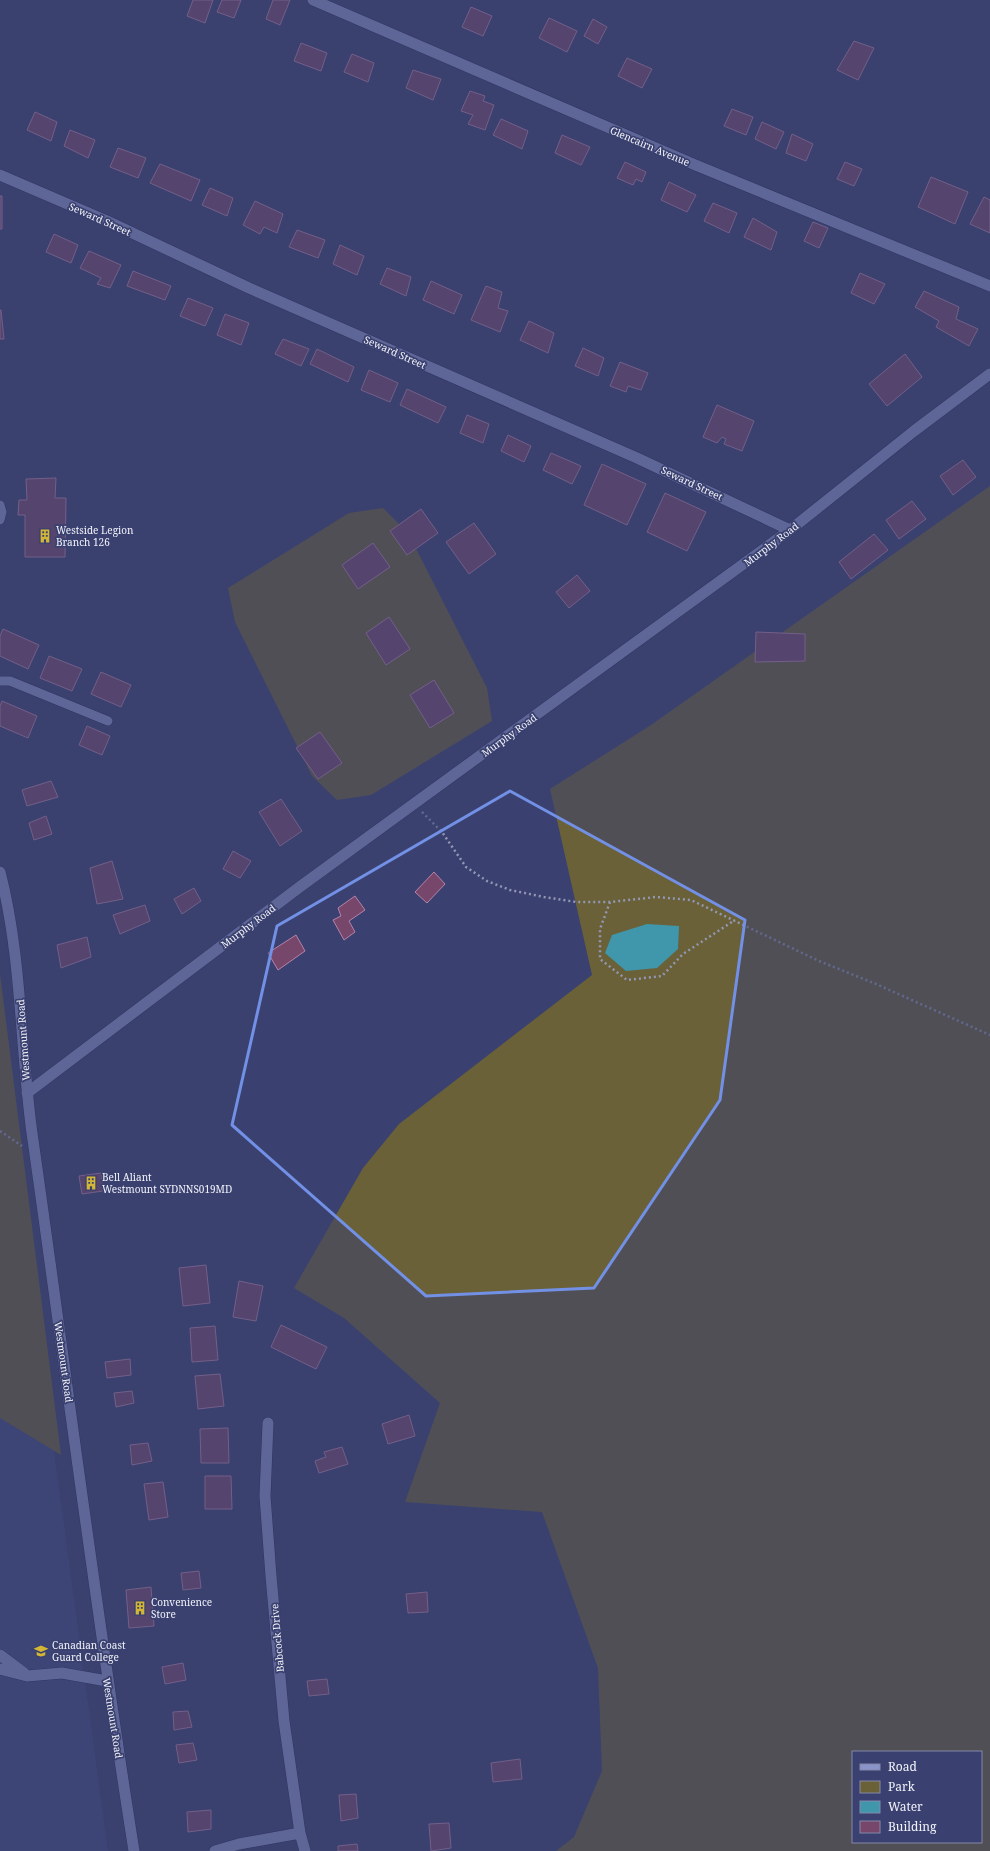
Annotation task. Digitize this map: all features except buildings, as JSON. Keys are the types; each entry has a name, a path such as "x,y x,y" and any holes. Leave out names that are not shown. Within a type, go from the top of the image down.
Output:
{"street":[{"name":"Glencairn Avenue","path":"313,0 693,164 990,286"},
{"name":"Seward Street","path":"0,175 107,221 249,288 637,458 790,530"},
{"name":"Murphy Road","path":"27,1093 301,886 790,530 914,431 990,374"},
{"name":"Westmount Road","path":"0,872 7,900 20,987 27,1093 107,1681 134,1851"},
{"name":"Babcock Drive","path":"268,1423 265,1496 271,1576 284,1721 300,1833 305,1851"},
{"path":"0,1655 27,1676"},
{"path":"0,1669 27,1676 62,1673 107,1681"},
{"path":"215,1851 239,1844 300,1833"}],"lane":[{"path":"0,505 2,512 0,520"},
{"path":"0,681 10,681 108,721"}],"path":[{"path":"414,804 442,832 466,867 487,881 510,890 544,898 576,902 610,902 656,897 691,900 819,961 876,984 990,1035"},
{"path":"610,902 600,929 600,959 626,980 662,976 683,954 735,920"},
{"path":"0,1131 36,1155"}],"highlighted area":[{"path":"510,791 745,920 720,1100 594,1288 426,1296 232,1125 277,926"}],"shaded area":[{"name":"Canadian Coast Guard College","path":"0,1418 54,1451 108,1851 0,1851"}],"green space":[{"path":"990,486 990,1851 556,1851 574,1837 602,1771 598,1668 542,1512 405,1502 440,1403 344,1318 294,1288 363,1168 399,1124 592,975 550,789 651,725"},
{"path":"383,508 408,533 487,688 492,721 371,795 337,800 312,776 235,622 228,588 349,513"},
{"path":"0,974 61,1455 0,1418"}],"water":[{"path":"647,924 679,926 678,949 657,968 626,971 605,953 612,935"}],"place":[{"name":"Westside Legion Branch 126","path":"45,536"},
{"name":"Bell Aliant Westmount SYDNNS019MD","path":"91,1183"},
{"name":"Convenience Store","path":"140,1608"},
{"name":"Canadian Coast Guard College","path":"41,1651"}]}
